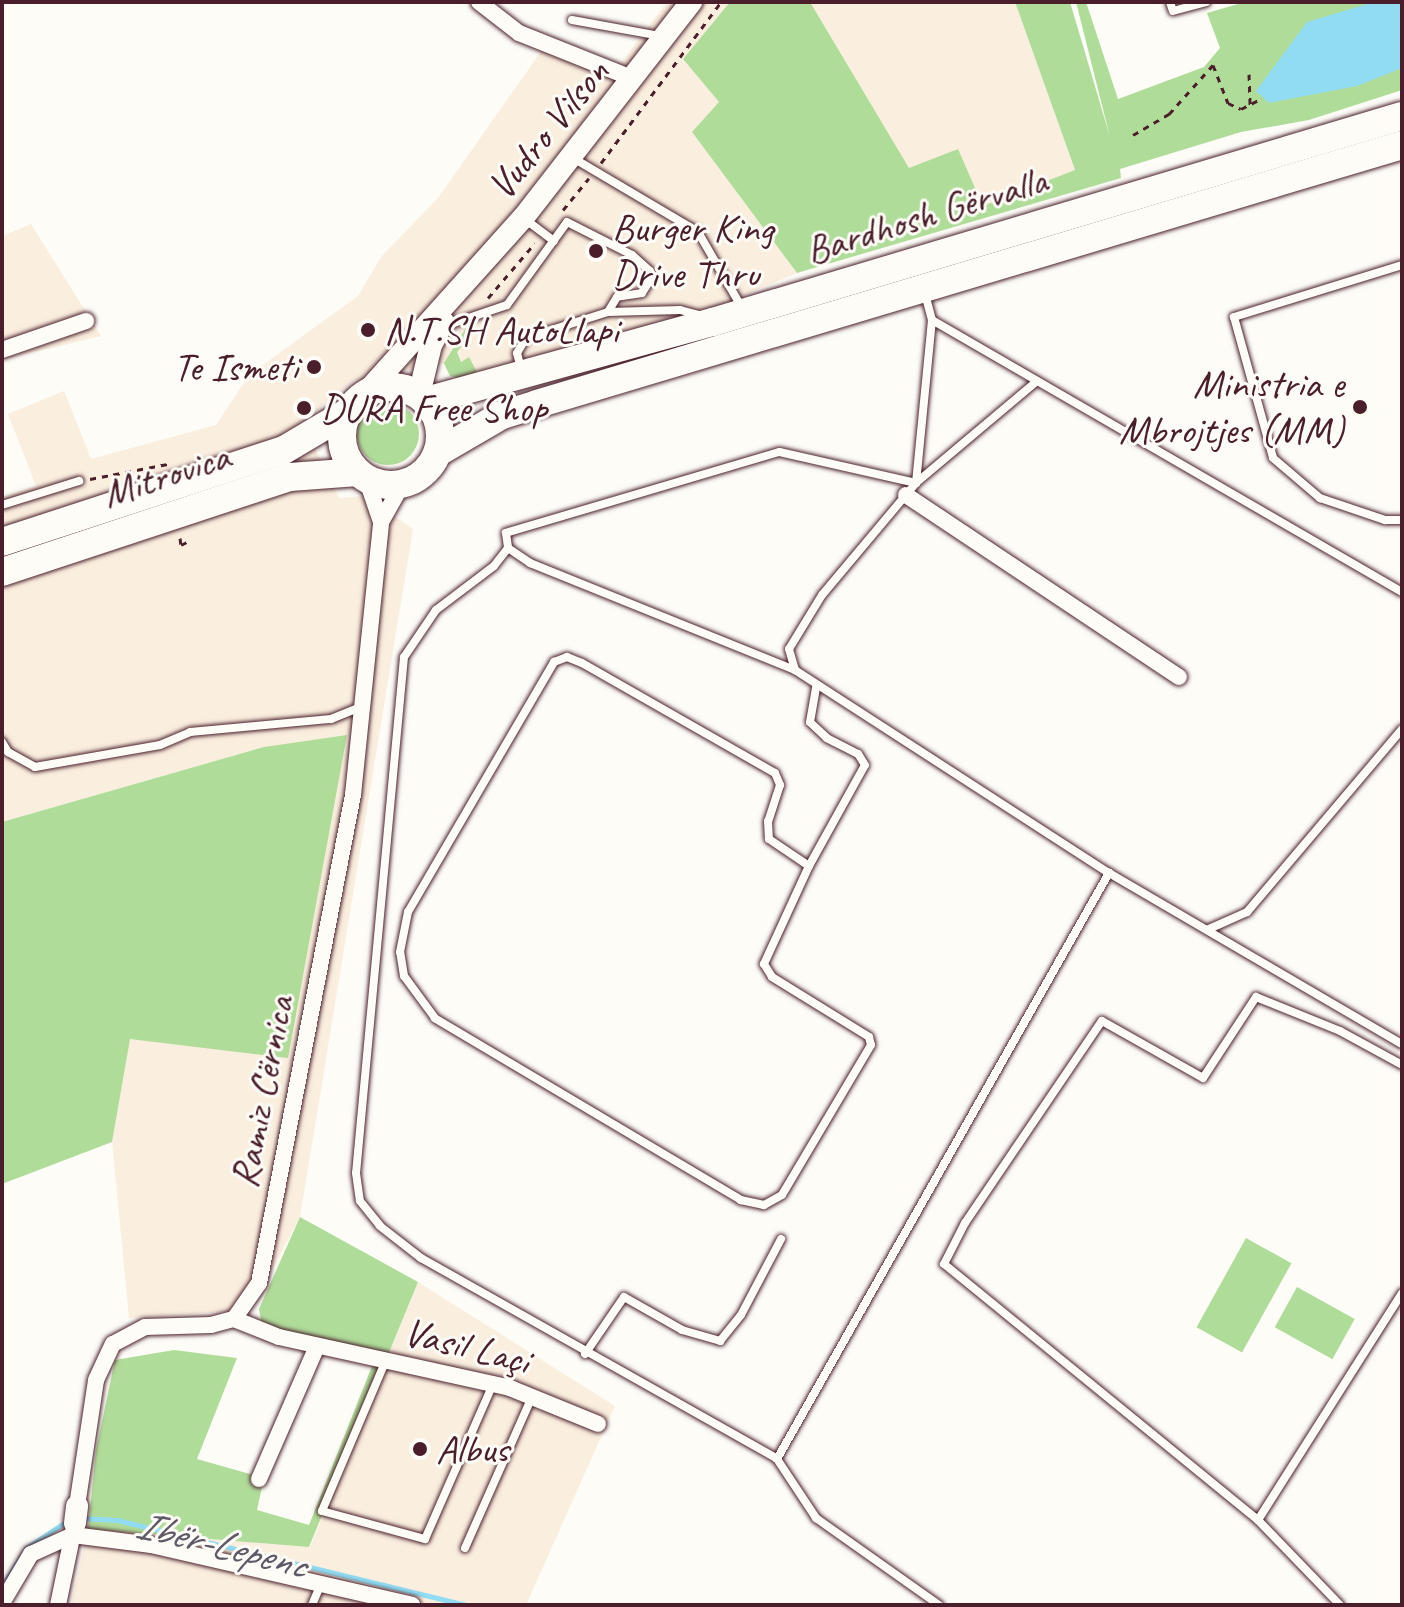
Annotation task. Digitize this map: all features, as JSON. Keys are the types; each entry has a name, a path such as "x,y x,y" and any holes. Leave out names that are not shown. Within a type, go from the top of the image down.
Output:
{"highway":[{"name":"Bardhosh Gërvalla","path":"422,398 522,376 713,322 1402,116"},
{"name":"Bardhosh Gërvalla","path":"437,453 502,415 1402,145"},
{"path":"392,386 422,398 439,425 437,453 429,467 403,483 362,475 342,444 356,403 392,386"},
{"name":"Mitrovica","path":"2,542 284,450 356,403"},
{"name":"Mitrovica","path":"2,572 290,477 362,475"}],"main road":[{"path":"665,37 675,2"},
{"name":"Vudro Vilson","path":"457,297 573,158 691,2"},
{"path":"422,398 440,327 457,297"},
{"path":"356,403 457,297"}],"street":[{"path":"479,2 519,33 634,79"},
{"path":"2,350 86,321"},
{"path":"362,475 381,522"},
{"name":"Ramiz Cërnica","path":"234,1319 251,1299 267,1256 337,891 365,705 381,522 403,483"},
{"path":"911,489 1179,677"},
{"path":"58,1605 75,1522 96,1380 113,1344 145,1327 211,1325 234,1319"},
{"name":"Vasil Laçi","path":"234,1319 317,1346 493,1383 598,1424"},
{"path":"259,1479 317,1346"},
{"path":"75,1522 139,1542 412,1605"},
{"path":"2,1603 31,1554 75,1522"}],"lane":[{"path":"1170,2 1173,11 1206,2"},
{"path":"572,20 665,37"},
{"path":"573,158 593,173 698,232 743,312"},
{"path":"523,218 554,241"},
{"path":"440,327 468,321 507,305 567,222 632,255 650,271 652,277 642,293 617,297 608,312"},
{"path":"911,489 932,320 915,260"},
{"path":"1402,265 1234,317 1273,458 1320,498 1385,520 1402,520"},
{"path":"522,376 517,353 526,338 608,312 680,310 713,322"},
{"path":"932,320 1402,592"},
{"path":"777,666 822,595 911,489 1037,381"},
{"path":"911,489 779,452 506,533 508,548 494,566 436,610 404,657 356,1173 360,1201 380,1226 421,1258 585,1354 777,1459 816,1518 939,1605"},
{"path":"2,505 79,481"},
{"path":"508,548 530,563 777,666 795,670 816,687 1109,873 1402,1044"},
{"path":"789,649 795,670"},
{"path":"809,866 769,839 768,821 780,785 775,773 567,657 554,662 541,681 408,912 400,952 404,976 435,1018 741,1200 764,1205 782,1195 871,1045 869,1037 772,977 764,964 809,866 865,765 858,754 827,738 810,722 816,687"},
{"path":"2,742 8,752 35,767 160,745 190,732 331,719 365,705"},
{"path":"1209,929 1247,912 1402,729"},
{"path":"777,1459 1109,873"},
{"path":"1340,1605 1258,1520 944,1264 965,1223 1102,1021 1203,1078 1256,997 1340,1031 1402,1065"},
{"path":"585,1354 624,1297 682,1330 720,1341 741,1315 781,1239"},
{"path":"1258,1520 1402,1293"},
{"path":"386,1360 322,1511 425,1539 493,1383"},
{"path":"465,1548 532,1396"},
{"path":"312,1605 322,1583"}],"path":[{"path":"468,321 593,173 721,2"},
{"path":"1133,135 1169,114 1213,65 1228,103 1241,109 1259,100"},
{"path":"1249,74 1250,105"},
{"path":"79,481 160,461 169,464"}],"shaded area":[{"path":"667,2 730,2 683,59 719,102 692,132 797,273 692,317 472,381 450,376 443,363 354,380 302,422 339,498 365,496 413,529 300,1217 251,1310 129,1318 112,1142 129,1039 264,747 2,822 2,497 36,486 8,414 64,391 91,459 216,425 249,375 358,296 381,257 438,198 547,43 615,71"},
{"path":"810,2 1015,2 1075,171 983,206 909,168"},
{"path":"31,224 101,336 2,360 2,236"},
{"path":"418,1282 615,1406 526,1605 71,1605 88,1529 310,1547"}],"green space":[{"path":"730,2 810,2 909,168 958,149 983,206 1075,170 1015,2 1070,2 1110,137 1076,2 1086,2 1118,99 1204,67 1220,48 1207,13 1245,2 1402,2 1402,90 1309,120 1241,132 1120,169 1121,178 797,273 692,132 719,102 683,59"},
{"path":"467,326 475,330 457,352 461,362 469,357 480,378 472,381 450,376 444,363"},
{"path":"382,403 394,403 410,412 417,422 417,446 410,456 394,465 382,465 362,451 357,440 357,428 371,408"},
{"path":"347,735 288,1058 130,1039 112,1142 2,1184 2,822 264,747"},
{"path":"300,1217 418,1282 309,1547 88,1529 96,1450 115,1360 174,1350 237,1358 197,1459 264,1478 257,1510 309,1525 376,1356 263,1330 259,1309"},
{"path":"1246,1238 1291,1263 1242,1352 1197,1327"},
{"path":"1297,1287 1355,1319 1332,1359 1275,1327"}],"water":[{"path":"1374,2 1402,2 1402,68 1357,86 1269,103 1256,91 1307,22"}],"waterway":[{"name":"Ibër-Lepenc","path":"81,1518 117,1520 466,1605"},
{"name":"Ibër-Lepenc","path":"2,1586 26,1548 67,1521"}],"place":[{"name":"Burger King Drive Thru","path":"596,251"},
{"name":"N.T.SH AutoLlapi","path":"368,330"},
{"name":"Te Ismeti","path":"314,367"},
{"name":"Ministria e Mbrojtjes (MM)","path":"1360,407"},
{"name":"DURA Free Shop","path":"304,408"},
{"name":"Albus","path":"420,1449"}]}
